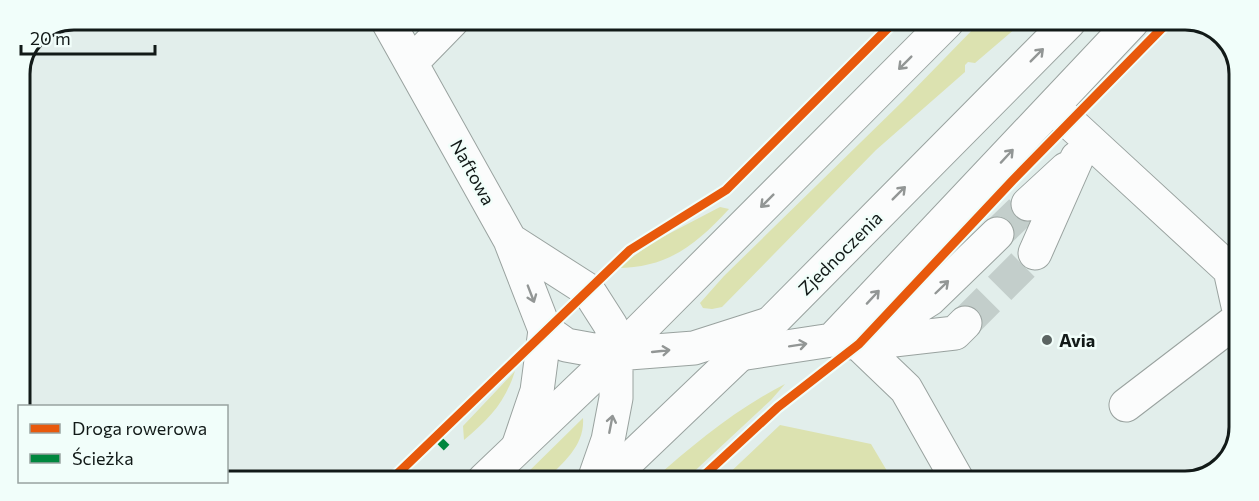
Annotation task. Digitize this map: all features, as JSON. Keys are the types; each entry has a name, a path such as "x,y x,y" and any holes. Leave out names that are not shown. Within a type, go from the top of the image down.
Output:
{"main road":[{"name":"Naftowa","path":"393,30 510,240 545,330 537,392 518,447"},
{"path":"411,63 443,30"},
{"path":"493,471 615,354 938,30"},
{"name":"Zjednoczenia","path":"617,471 740,354 1061,30"},
{"path":"846,342 1053,107 1125,30"},
{"path":"1053,107 1085,151 1229,269"},
{"path":"1028,204 1085,151"},
{"path":"1035,253 1085,151"},
{"path":"846,342 930,299 997,234"},
{"path":"510,240 588,290 611,326 615,354 616,398 608,440 597,471"},
{"path":"740,354 955,333 965,322"},
{"path":"545,330 566,345 615,354 694,348 769,324"},
{"path":"1126,405 1229,327"},
{"path":"846,342 906,389 952,471"}],"green space":[{"path":"972,30 1014,30 975,63 968,62 965,65 965,72 876,150 722,307 703,308 700,303 724,276"},
{"path":"720,207 729,209 705,233 679,252 651,264 617,268 655,241"},
{"path":"515,371 495,410 464,440 463,426"},
{"path":"785,384 771,400 695,471 663,471 716,428"},
{"path":"583,418 581,437 577,445 555,471 529,471"},
{"path":"780,425 871,444 887,471 731,471"}],"tunnel":[{"path":"997,234 1028,204"},
{"path":"965,323 1035,253"}],"marked path":[{"path":"436,437 452,453"}],"cycle path":[{"path":"400,471 630,250 726,190 886,30"},
{"path":"709,471 778,407 859,344 1013,180 1160,30"}],"place":[{"name":"Avia","path":"1047,340"}]}
